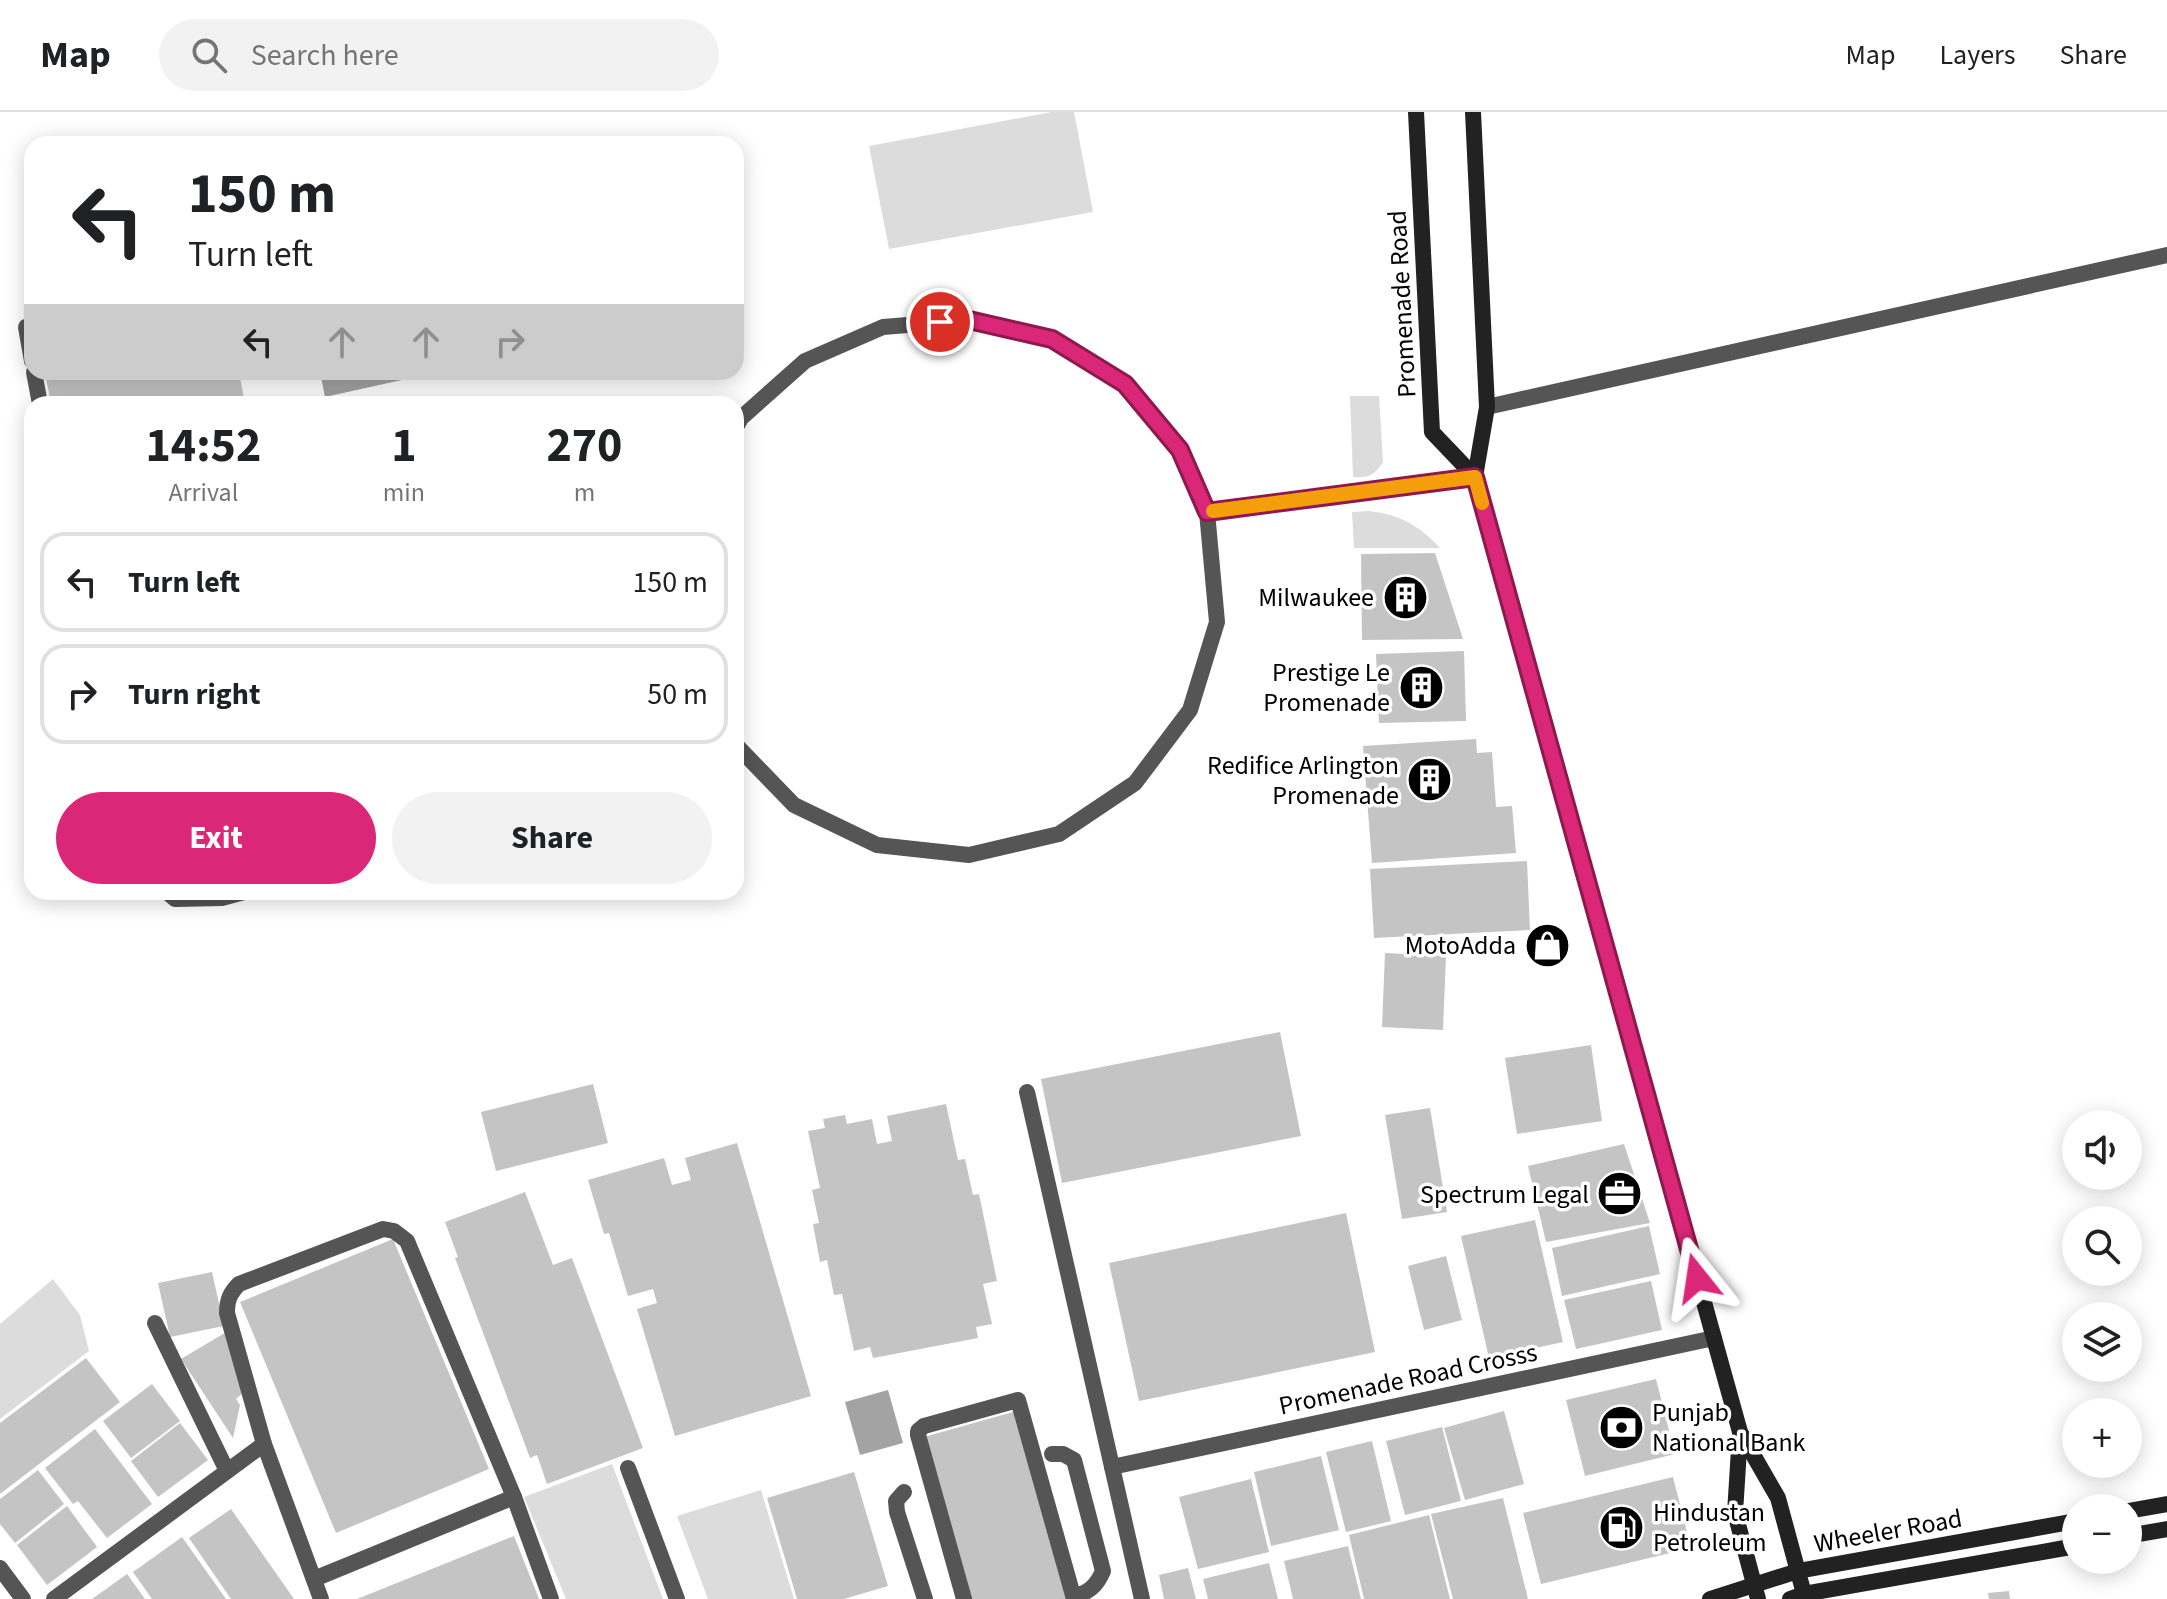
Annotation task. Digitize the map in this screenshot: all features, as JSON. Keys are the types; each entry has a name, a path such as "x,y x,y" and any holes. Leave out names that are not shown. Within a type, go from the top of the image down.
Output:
{"main road":[{"name":"Promenade Road","path":"1416,112 1432,432 1475,477"},
{"name":"Promenade Road","path":"1473,112 1487,407 1475,477 1740,1432 1778,1498 1798,1571 1797,1597"},
{"name":"Promenade Road","path":"1740,1432 1735,1513 1757,1592"},
{"path":"2142,1508 2167,1504"},
{"name":"Wheeler Road","path":"1710,1599 1757,1592 1798,1571 2062,1524"},
{"path":"2142,1533 2167,1529"},
{"name":"Wheeler Road","path":"1797,1597 2062,1549"}],"street":[{"path":"1487,407 2167,255"},
{"path":"744,415 805,361 883,327 969,320 1052,339 1125,384 1180,450 1207,512 1217,622 1190,710 1135,783 1059,834 969,855 877,845 794,805 744,753"},
{"path":"1207,512 1475,477"},
{"path":"1027,1092 1142,1599"},
{"path":"321,1599 264,1444 227,1313 227,1303 239,1284 383,1229 394,1231 407,1241 514,1497 551,1599"},
{"path":"155,1323 227,1471"},
{"name":"Promenade Road Crosss","path":"1112,1467 1714,1338"},
{"path":"964,1599 918,1431 924,1426 1018,1400 1074,1598 1097,1584 1103,1571 1074,1460 1063,1454 1052,1454"},
{"path":"54,1599 264,1444"},
{"path":"628,1468 677,1599"},
{"path":"904,1492 896,1501 897,1512 925,1599"},
{"path":"314,1579 514,1497"},
{"path":"0,1568 23,1599"}],"shaded area":[{"path":"1052,112 1074,112 1093,212 889,249 869,146"},
{"path":"322,380 402,380 330,396 325,396"},
{"path":"1350,396 1379,396 1383,462 1374,473 1363,477 1353,477"},
{"path":"1368,511 1407,522 1440,548 1354,548 1352,512"},
{"path":"53,1279 80,1315 89,1351 0,1419 0,1324"},
{"path":"888,1390 903,1443 860,1455 845,1402"},
{"path":"612,1464 663,1599 566,1599 524,1497"},
{"path":"761,1490 794,1599 708,1599 677,1516"}],"building":[{"path":"46,380 240,380 244,396 49,396"},
{"name":"Milwaukee","path":"1435,553 1463,639 1362,640 1361,554"},
{"name":"Prestige Le Promenade","path":"1464,651 1466,721 1379,723 1376,654"},
{"name":"Redifice Arlington Promenade","path":"1476,739 1477,753 1492,752 1496,807 1512,806 1516,853 1372,863 1363,746"},
{"path":"1527,861 1530,930 1374,938 1370,869"},
{"path":"1385,953 1446,956 1443,1030 1382,1027"},
{"path":"1280,1032 1301,1136 1062,1183 1041,1079"},
{"path":"1591,1045 1602,1121 1517,1134 1505,1058"},
{"path":"593,1084 608,1143 496,1171 481,1112"},
{"path":"946,1104 958,1160 965,1159 973,1195 979,1194 997,1281 983,1284 992,1324 976,1327 978,1338 873,1358 870,1347 854,1351 842,1294 834,1295 827,1260 820,1262 813,1224 819,1223 812,1190 820,1188 808,1131 825,1128 823,1119 845,1115 847,1124 872,1119 877,1144 892,1141 887,1116"},
{"path":"1430,1108 1447,1212 1402,1219 1385,1115"},
{"path":"737,1143 811,1396 675,1436 637,1309 657,1303 653,1289 628,1296 609,1233 604,1234 588,1180 664,1158 672,1185 691,1180 685,1158"},
{"path":"1624,1144 1650,1223 1546,1242 1528,1166"},
{"path":"525,1192 553,1265 572,1258 643,1448 547,1484 537,1455 530,1458 455,1258 458,1257 445,1222"},
{"path":"1346,1213 1375,1352 1139,1401 1109,1263"},
{"path":"1535,1220 1563,1342 1489,1358 1461,1236"},
{"path":"1649,1226 1660,1274 1562,1296 1552,1248"},
{"path":"393,1239 489,1469 336,1533 240,1302"},
{"path":"1446,1256 1462,1320 1424,1330 1408,1266"},
{"path":"212,1272 224,1326 170,1337 158,1283"},
{"path":"1651,1281 1662,1330 1576,1349 1564,1300"},
{"path":"228,1331 245,1391 236,1399 240,1405 233,1438 181,1359"},
{"path":"86,1358 120,1402 0,1494 0,1423"},
{"name":"Punjab National Bank","path":"1656,1379 1675,1454 1585,1476 1566,1400"},
{"path":"152,1384 180,1421 131,1458 103,1421"},
{"path":"1504,1411 1524,1484 1465,1500 1444,1428"},
{"path":"1013,1412 1066,1599 970,1599 924,1437"},
{"path":"180,1423 208,1460 158,1497 131,1461"},
{"path":"1442,1427 1461,1501 1405,1515 1386,1441"},
{"path":"95,1429 152,1504 107,1538 78,1501 73,1504 45,1468"},
{"path":"1372,1441 1391,1521 1346,1532 1326,1452"},
{"path":"1321,1456 1339,1530 1271,1546 1254,1472"},
{"path":"38,1470 64,1504 15,1543 0,1524 0,1499"},
{"path":"854,1472 888,1586 844,1599 797,1599 767,1498"},
{"path":"1673,1477 1691,1548 1541,1584 1523,1513"},
{"path":"1251,1479 1269,1552 1198,1569 1179,1497"},
{"path":"1503,1498 1528,1599 1453,1599 1431,1514"},
{"path":"67,1506 97,1547 47,1585 17,1545"},
{"path":"231,1509 294,1599 231,1599 189,1538"},
{"path":"1429,1515 1450,1599 1364,1599 1349,1535"},
{"path":"514,1536 539,1599 357,1599"},
{"path":"182,1537 226,1599 152,1599 133,1572"},
{"path":"1348,1546 1361,1599 1293,1599 1284,1561"},
{"path":"1269,1563 1278,1599 1208,1599 1203,1579"},
{"path":"1188,1568 1196,1599 1164,1599 1159,1575"},
{"path":"127,1574 145,1599 92,1599"},
{"path":"2009,1591 2010,1599 1989,1599 1988,1593"}],"slow traffic":[{"path":"1213,511 1475,477 1482,503"}],"place":[{"name":"Milwaukee","path":"1405,597"},
{"name":"Prestige Le Promenade","path":"1421,687"},
{"name":"Redifice Arlington Promenade","path":"1430,780"},
{"name":"MotoAdda","path":"1547,945"},
{"name":"Spectrum Legal","path":"1620,1194"},
{"name":"Punjab National Bank","path":"1621,1427"},
{"name":"Hindustan Petroleum","path":"1622,1527"}],"route":[{"path":"940,322 969,320 1052,339 1125,384 1180,450 1207,512 1475,477 1697,1278"}]}
